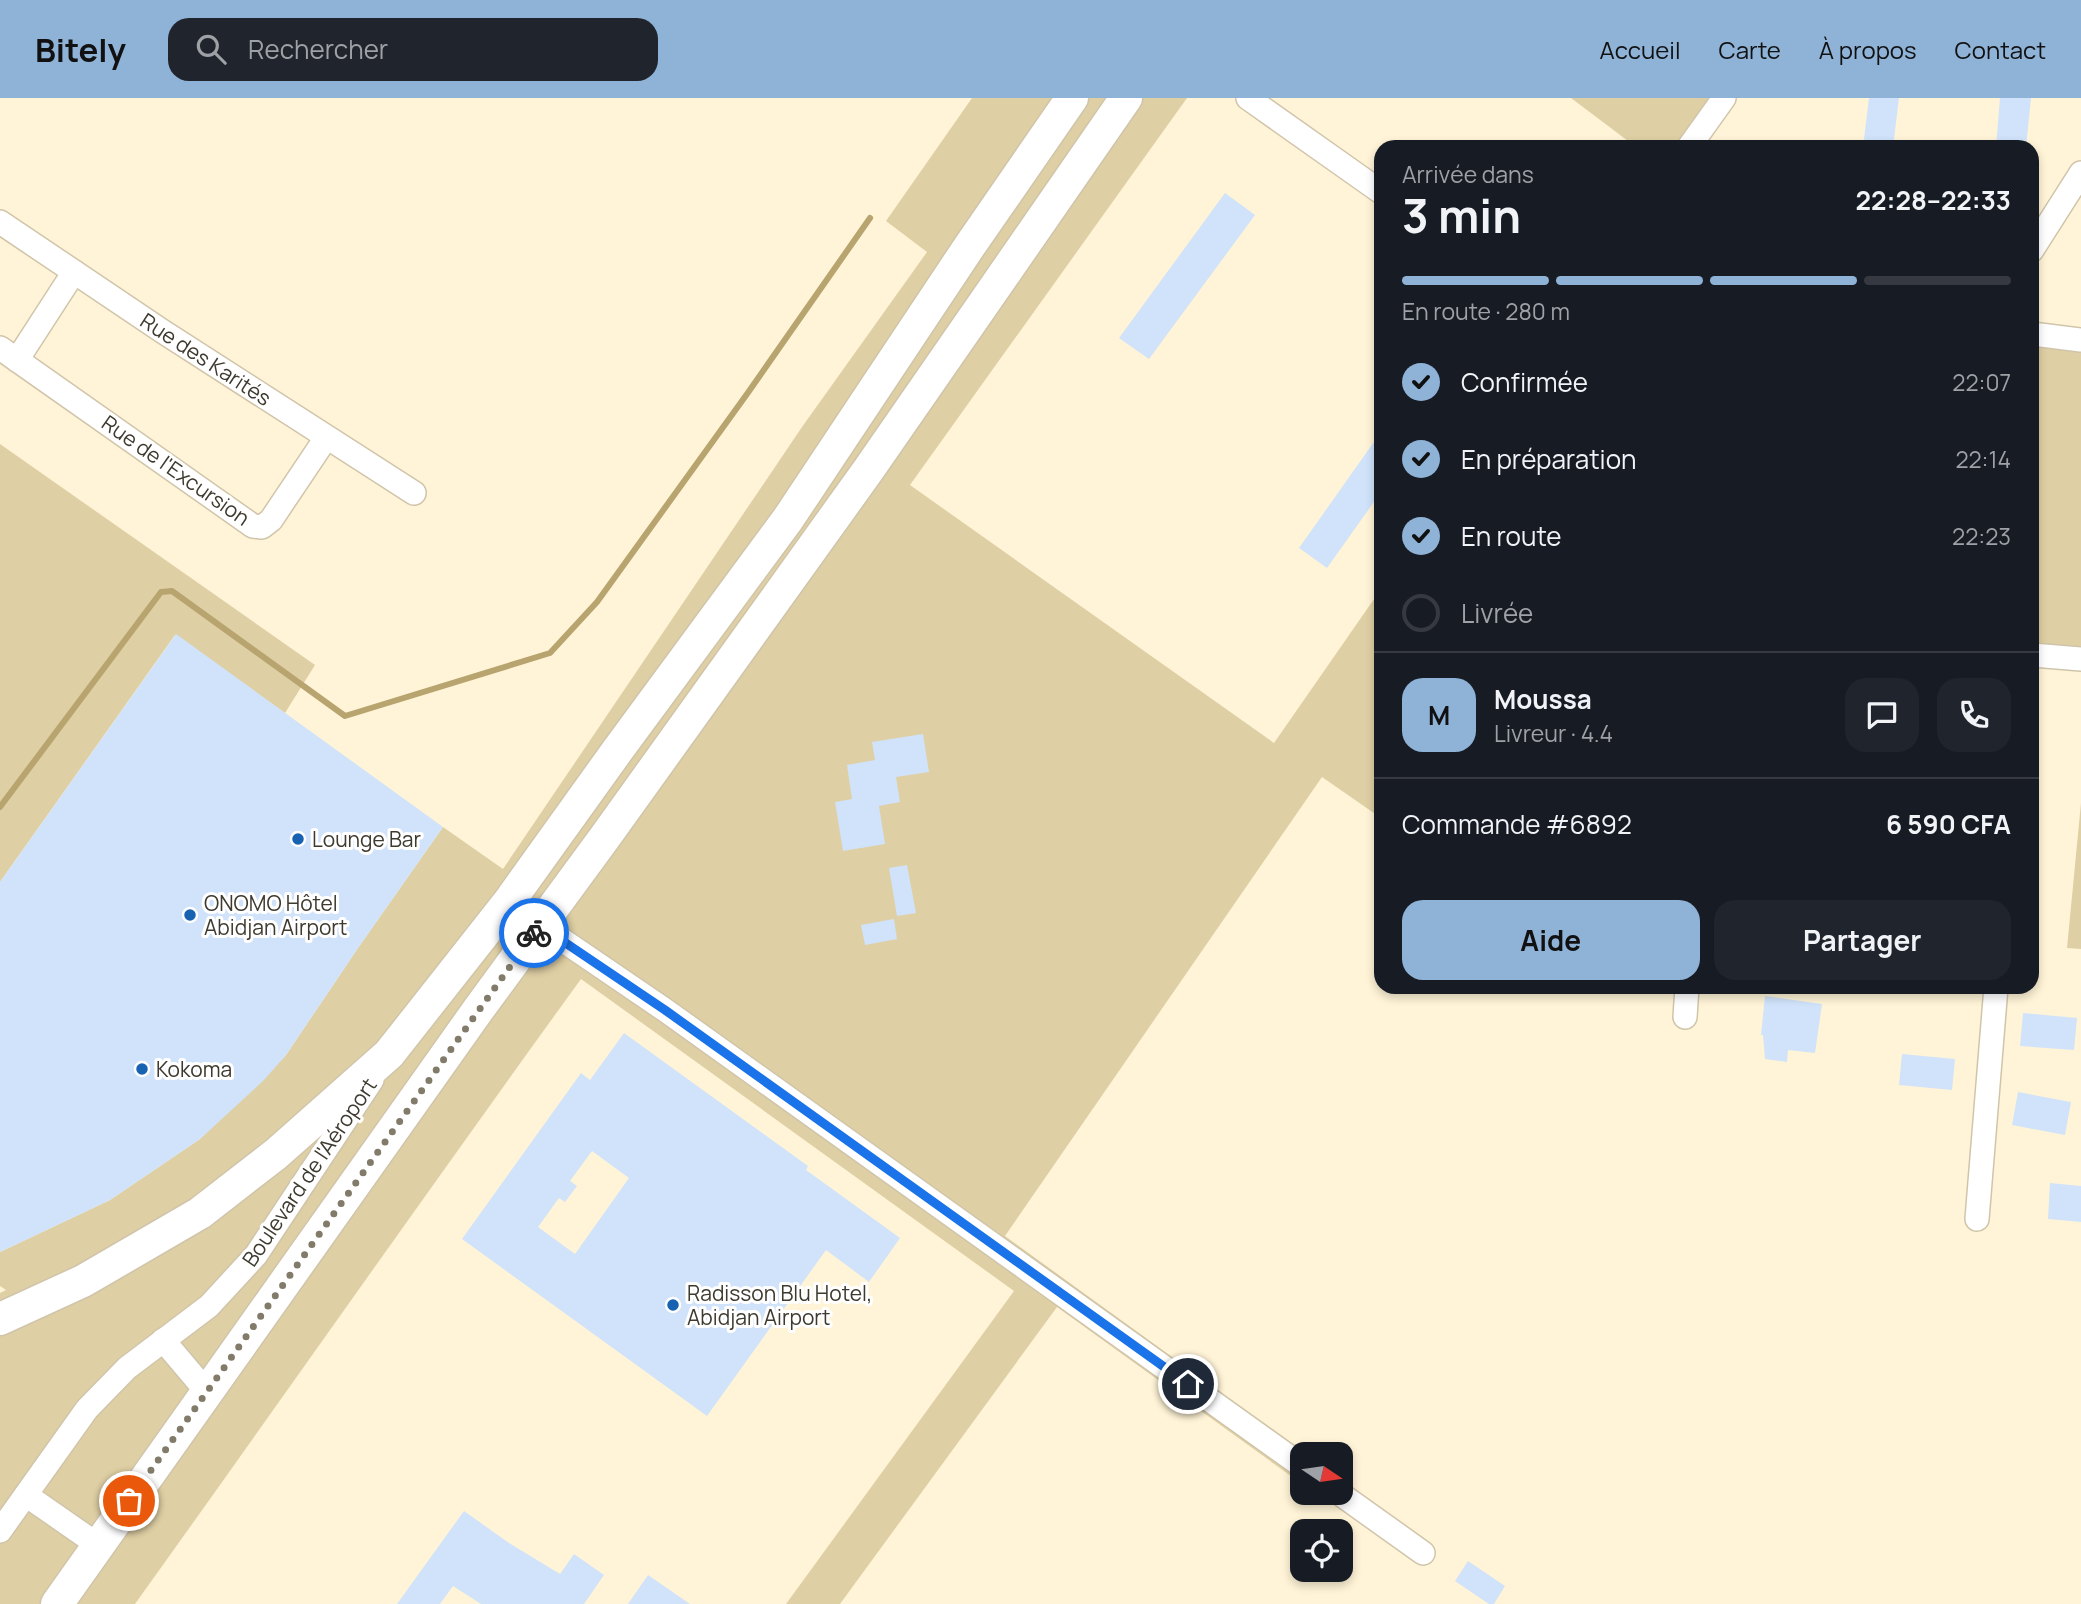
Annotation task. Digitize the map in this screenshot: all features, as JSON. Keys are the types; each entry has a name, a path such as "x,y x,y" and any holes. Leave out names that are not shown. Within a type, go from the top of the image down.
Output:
{"main road":[{"path":"0,1319 83,1281 200,1213 276,1154 389,1054 508,904 788,519 1072,98"},
{"path":"57,1604 470,1021 605,838 869,469 1126,98"},
{"path":"438,994 470,1021"}],"street":[{"path":"1248,98 1374,187"},
{"path":"1694,140 1724,98"},
{"path":"2039,239 2081,173"},
{"name":"Rue des Karités","path":"0,222 326,438 414,492"},
{"path":"9,354 74,272"},
{"path":"2039,335 2081,340"},
{"name":"Rue de l'Excursion","path":"9,354 253,526 262,527 271,520 326,438"},
{"path":"2039,656 2081,659"},
{"path":"508,904 665,1010 1290,1457"},
{"path":"1685,1017 1687,994"},
{"path":"1977,1219 1995,994"},
{"name":"Boulevard de l'Aéroport","path":"0,1531 86,1409 127,1368 209,1306 256,1255 389,1054"},
{"path":"163,1340 207,1392"},
{"path":"26,1494 98,1545"},
{"path":"1353,1503 1423,1553"}],"shaded area":[{"path":"972,98 1187,98 910,485 1274,743 1374,599 1374,813 1322,777 1005,1236 1290,1442 1290,1475 1057,1307 840,1604 786,1604 1014,1291 581,979 135,1604 0,1604 0,1293 6,1290 0,1286 0,1252 110,1200 200,1139 269,1073 286,1055 443,827 503,869 802,427 927,252 886,221"},
{"path":"1571,98 1713,98 1682,140 1627,140"},
{"path":"2039,340 2081,344 2081,650 2039,647"},
{"path":"0,444 315,665 285,713 175,635 0,882"},
{"path":"2081,803 2081,949 2067,948"}],"building":[{"path":"1869,98 1899,98 1894,140 1864,140"},
{"path":"2000,98 2031,98 2027,140 1997,140"},
{"path":"1225,193 1255,215 1149,359 1119,338"},
{"path":"1374,442 1374,502 1327,568 1299,548"},
{"name":"ONOMO Hôtel Abidjan Airport","path":"176,634 443,827 286,1055 264,1080 200,1139 110,1200 0,1252 0,882"},
{"path":"923,734 929,772 896,777 900,802 879,806 885,844 843,851 835,802 852,799 847,765 875,760 872,742"},
{"path":"907,865 916,913 897,916 889,868"},
{"path":"894,919 897,939 865,945 861,925"},
{"path":"1765,996 1822,1004 1815,1053 1788,1050 1787,1062 1765,1059 1761,1035"},
{"path":"2023,1013 2077,1018 2074,1050 2020,1046"},
{"path":"624,1033 808,1166 806,1170 900,1238 869,1282 826,1250 707,1416 462,1239 581,1073 590,1080","holes":["592,1151 629,1178 575,1254 538,1227 559,1198 565,1202 577,1186 570,1181"]},
{"path":"1902,1054 1955,1059 1952,1090 1899,1085"},
{"path":"2018,1092 2071,1102 2065,1135 2012,1125"},
{"path":"2050,1183 2081,1186 2081,1222 2048,1219"},
{"path":"464,1511 560,1574 574,1554 604,1575 584,1604 481,1604 453,1586 440,1604 397,1604"},
{"path":"1468,1561 1505,1586 1494,1604 1489,1604 1455,1581"},
{"path":"648,1575 690,1604 628,1604"}],"waterway":[{"path":"0,807 161,592 172,591 345,716 550,653 597,602 870,218"}],"way so far":[{"path":"129,1501 534,933"}],"place":[{"name":"Lounge Bar","path":"298,839"},
{"name":"ONOMO Hôtel Abidjan Airport","path":"190,915"},
{"name":"Kokoma","path":"142,1069"},
{"name":"Radisson Blu Hotel, Abidjan Airport","path":"673,1305"}],"route":[{"path":"534,933 539,925 665,1010 1188,1384"}]}
